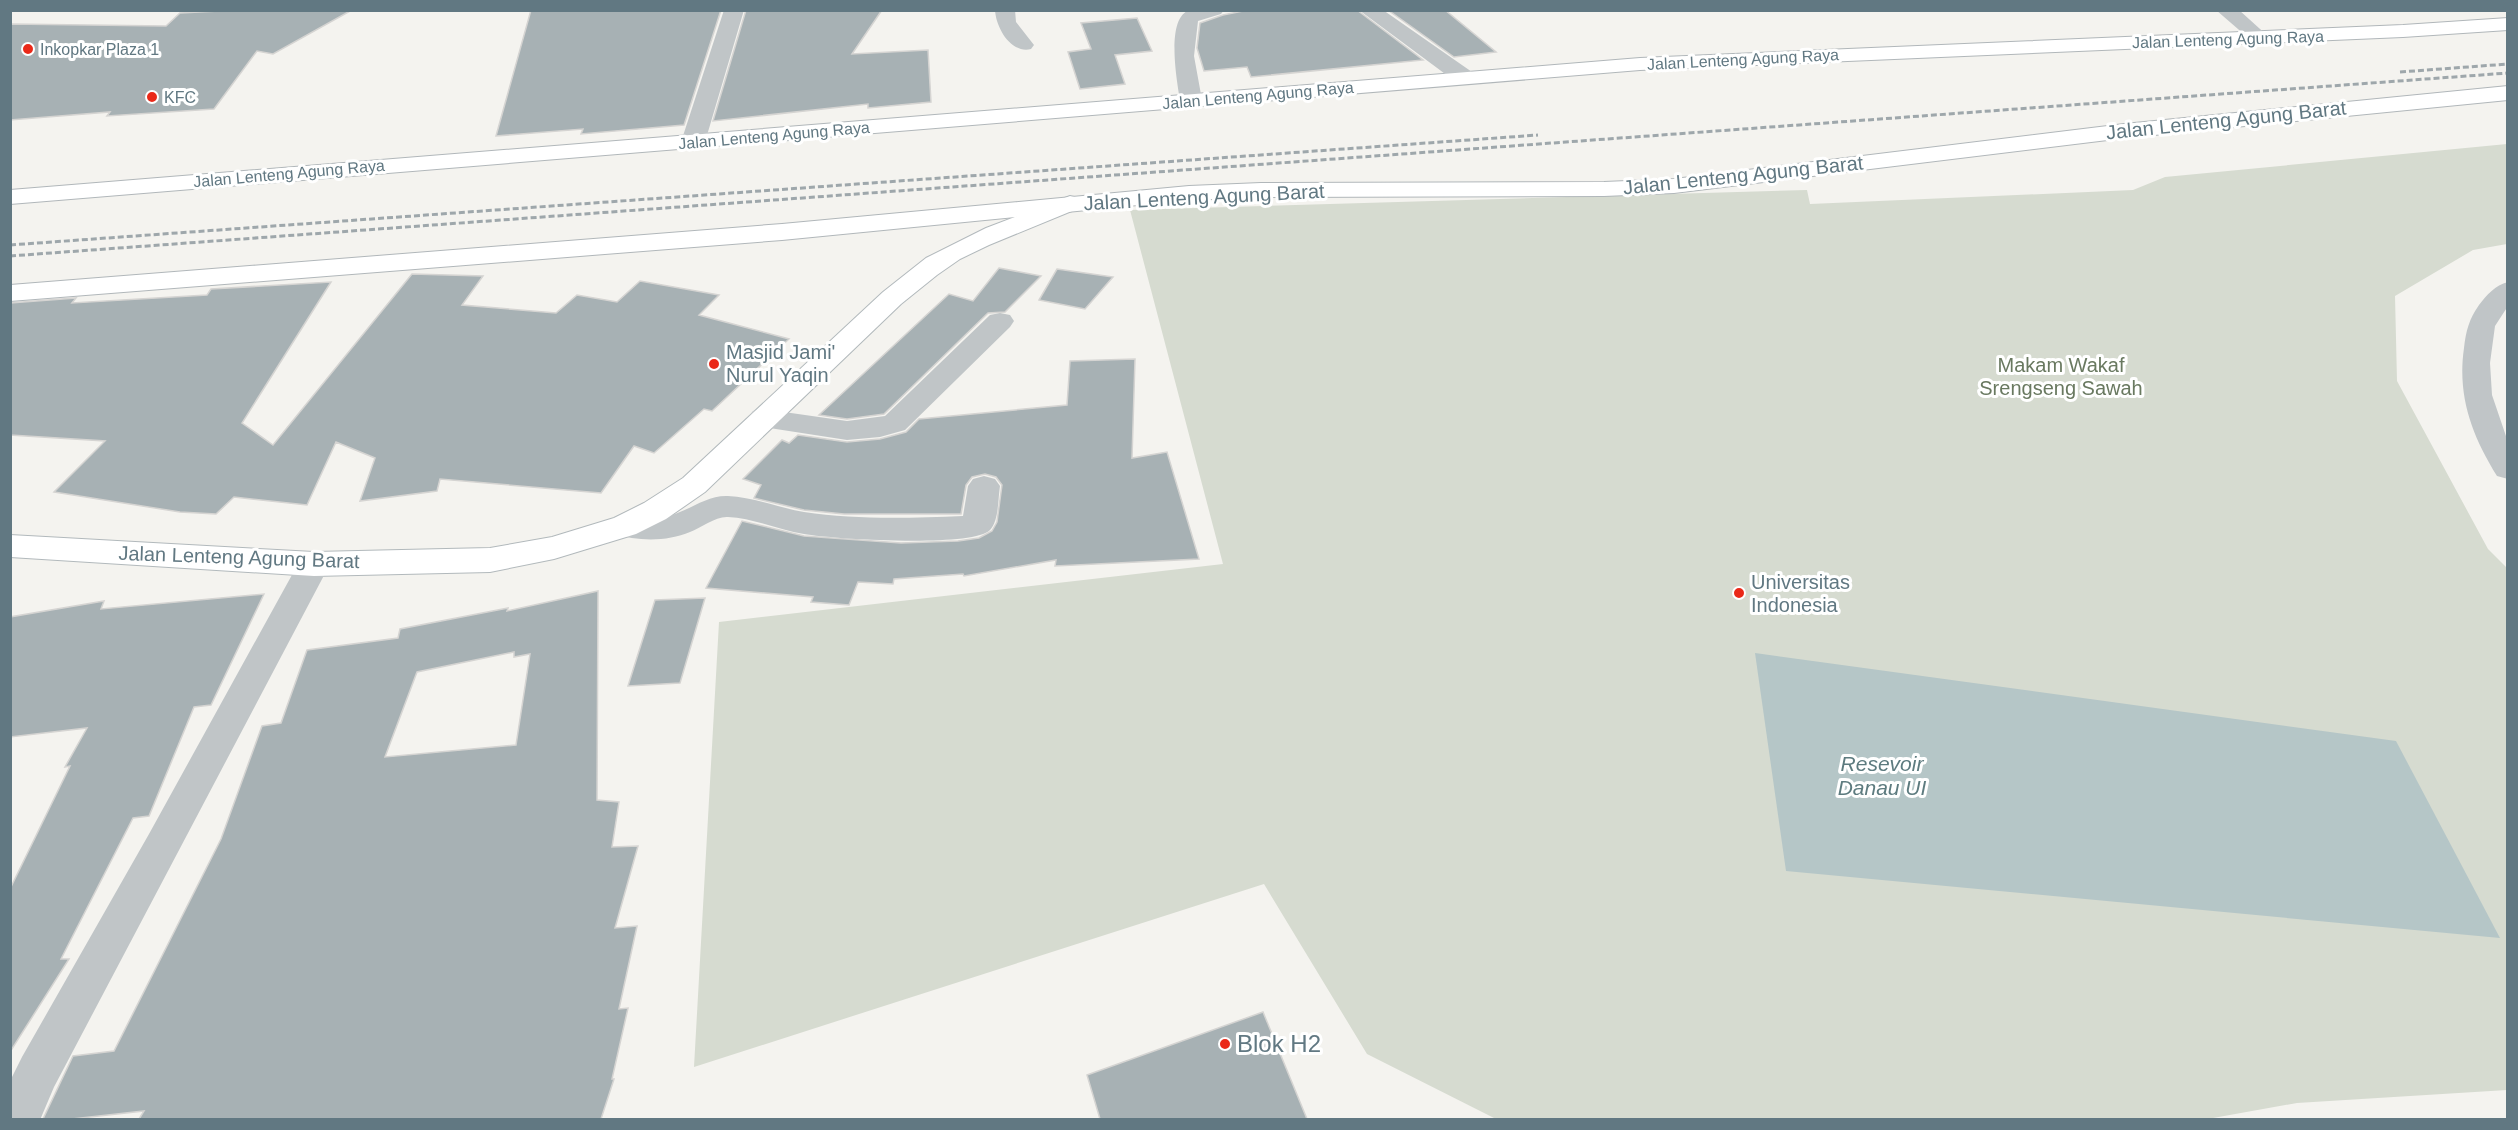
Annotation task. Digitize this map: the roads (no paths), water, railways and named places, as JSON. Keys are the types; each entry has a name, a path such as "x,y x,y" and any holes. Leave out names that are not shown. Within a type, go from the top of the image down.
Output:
{"main road":[{"name":"Jalan Lenteng Agung Raya","path":"10,196 693,142 1464,77 1675,62 2260,38 2508,24"},
{"name":"Jalan Lenteng Agung Barat","path":"10,546 314,564 490,560 554,548 625,526 656,511 694,485 892,298 925,272 949,255 982,239 1070,204 1261,190 1592,189 1674,186 2124,131 2508,93"},
{"path":"10,293 723,237 1070,204"}],"street":[{"path":"693,142 734,10"},
{"path":"1005,10 1006,23 1024,45"},
{"path":"1191,100 1184,56 1188,20 1192,16 1214,10"},
{"path":"1369,10 1464,77"},
{"path":"2226,10 2260,38"},
{"path":"2508,290 2491,309 2482,324 2474,370 2480,410 2499,456 2508,469"},
{"path":"763,418 859,431 881,429 895,423 1000,321"},
{"path":"625,526 657,528 678,525 713,509 727,506 804,523 842,527 909,529 971,527 978,522 984,486"},
{"path":"16,1119 24,1074 163,846 314,564"}],"water":[{"name":"Resevoir Danau UI","path":"1755,653 2396,741 2500,938 1786,871"}],"railway":[{"path":"2400,72 2508,64"},
{"path":"10,256 2508,73"},
{"path":"10,245 1538,135"}],"place":[{"name":"Inkopkar Plaza 1","path":"28,49"},
{"name":"KFC","path":"152,97"},
{"name":"Masjid Jami' Nurul Yaqin","path":"714,364"},
{"name":"Universitas Indonesia","path":"1739,593"},
{"name":"Blok H2","path":"1225,1044"}],"park label":[{"name":"Makam Wakaf Srengseng Sawah","path":"2061,376"}]}
